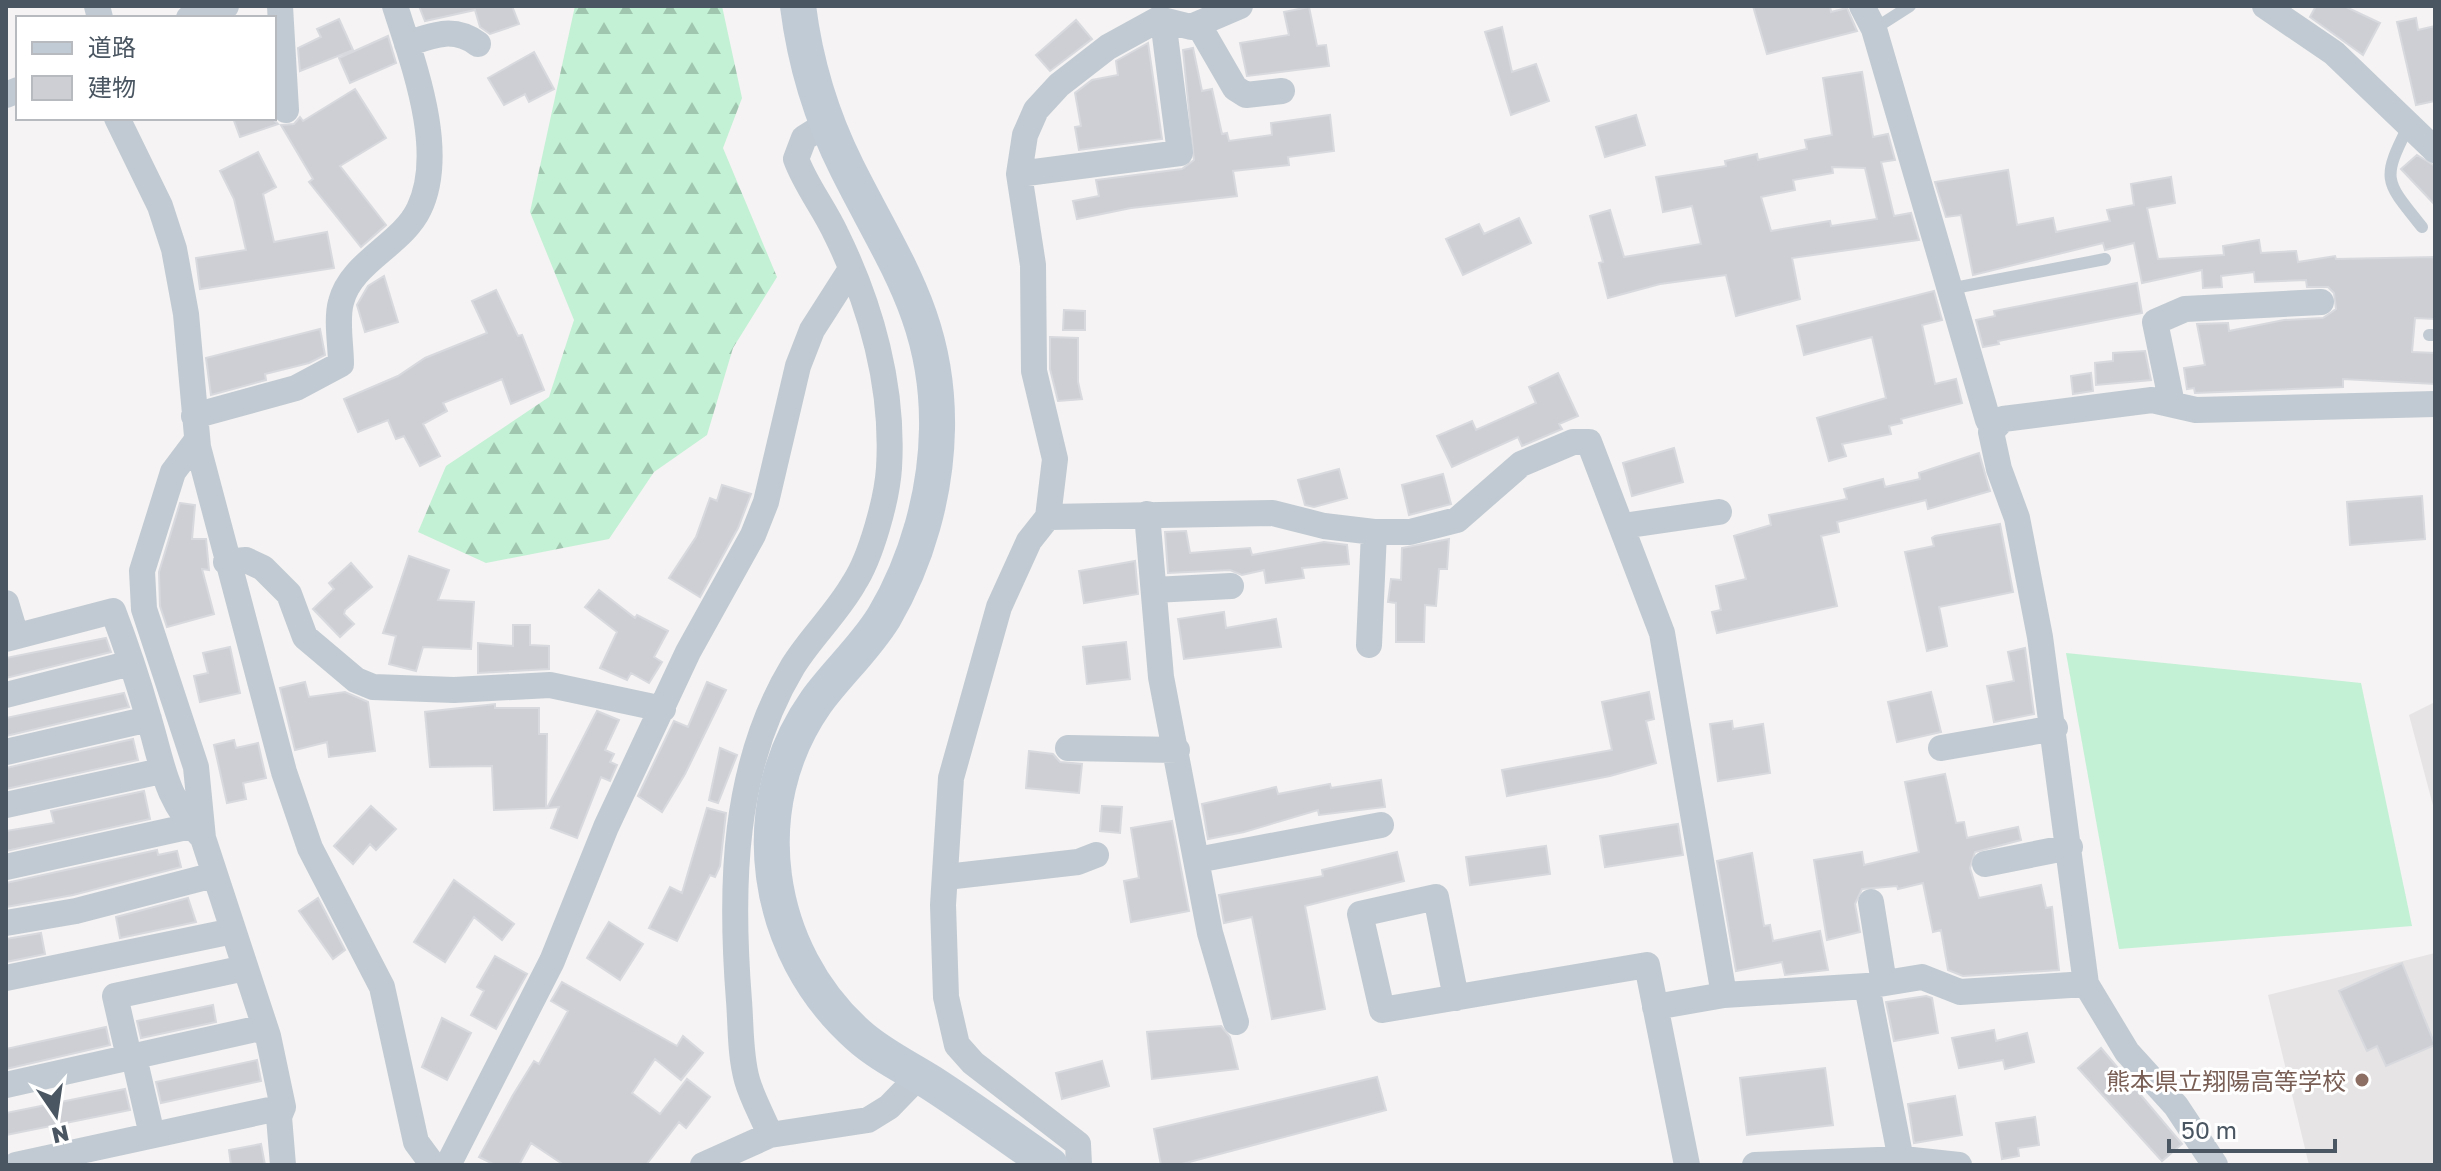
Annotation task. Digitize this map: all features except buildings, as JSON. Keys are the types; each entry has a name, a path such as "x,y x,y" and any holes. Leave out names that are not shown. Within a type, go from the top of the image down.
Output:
{"street":[{"path":"195,16 226,6"},
{"path":"280,6 286,110"},
{"path":"197,832 196,767 148,624 142,571 173,472 196,428 296,388 341,364 341,302 356,275 419,210 428,174 429,142 421,89 395,6"},
{"path":"798,6 812,78 845,166 897,258 921,317 936,396 935,466 918,541 884,616 815,704 787,758 771,814 771,863 782,917 808,978 859,1036 1050,1165"},
{"path":"1079,1165 1078,1144 973,1063 957,1045 946,997 943,905 951,778 999,607 1029,541 1048,517 1055,459 1034,371 1033,265 1019,174 1025,135 1036,110 1059,85 1108,47 1146,23 1163,20 1191,27 1240,6"},
{"path":"2265,6 2334,53 2426,140"},
{"path":"1868,17 1988,420 1996,426"},
{"path":"1019,174 1180,153 1163,20"},
{"path":"1198,24 1235,88 1246,95 1282,91"},
{"path":"407,44 445,31 468,36 478,44"},
{"path":"118,120 160,206 174,249 186,314 196,428 226,562 296,811 310,848 382,987 415,1154 433,1165"},
{"path":"139,120 162,186 160,206"},
{"path":"770,1135 747,1080 734,940 735,873 741,814 757,742 795,664 856,581 874,532 889,471 890,424 885,382 873,330 835,231 806,187 796,159 804,138 828,123"},
{"path":"448,1165 552,961 606,827 688,652 753,535 766,502 798,366 812,330 851,269"},
{"path":"2172,404 2155,322 2185,309 2321,302"},
{"path":"2215,1165 2176,1106 2127,1052 2086,984 2074,911 2070,847 2055,728 2017,518 1999,469 1991,432 2003,419 2152,400 2196,410 2435,404"},
{"path":"1048,517 1273,513 1324,526 1374,532 1410,532 1457,520 1521,464 1573,442 1589,442 1662,633 1724,995"},
{"path":"1623,526 1719,512"},
{"path":"1147,514 1161,677 1210,933 1236,1022"},
{"path":"1369,645 1374,532"},
{"path":"226,562 246,560 263,568 289,594 305,637 356,680 373,687 454,690 550,685 663,709"},
{"path":"1154,590 1231,586"},
{"path":"6,603 11,638 113,611 149,719 161,771 197,832 265,1027 283,1107 279,1117 283,1165"},
{"path":"6,695 131,663"},
{"path":"6,752 149,719"},
{"path":"1941,748 2055,728"},
{"path":"1068,748 1177,750"},
{"path":"6,805 161,771"},
{"path":"1197,860 1381,825"},
{"path":"6,867 197,832"},
{"path":"1985,864 2070,847"},
{"path":"946,877 1078,862 1096,855"},
{"path":"6,923 76,911 214,875"},
{"path":"1456,998 1436,897 1360,914 1382,1010 1456,998 1647,965 1687,1165"},
{"path":"1871,902 1876,985 1903,1162"},
{"path":"6,978 233,931"},
{"path":"152,1135 115,996 245,968"},
{"path":"1655,1007 1724,995 1876,985 1922,977 1960,992 2086,984"},
{"path":"6,1085 265,1027"},
{"path":"703,1165 770,1135 868,1120 889,1107 920,1075"},
{"path":"16,1165 283,1107"},
{"path":"1756,1165 1903,1162 1959,1165"}],"lane":[{"path":"1868,17 1910,6"},
{"path":"2422,227 2391,190 2389,164 2426,140"},
{"path":"1949,289 2105,259"}],"shaded area":[{"path":"2435,702 2435,813 2409,715"},
{"name":"熊本県立翔陽高等学校","path":"2435,953 2435,1165 2309,1165 2268,995"}],"green space":[{"path":"575,6 722,6 742,98 723,148 777,277 733,348 707,435 654,472 609,539 486,563 418,532 446,466 549,397 574,320 530,212"},
{"path":"2066,653 2361,683 2412,926 2119,949"}],"place":[{"name":"熊本県立翔陽高等学校","path":"2362,1080"}]}
